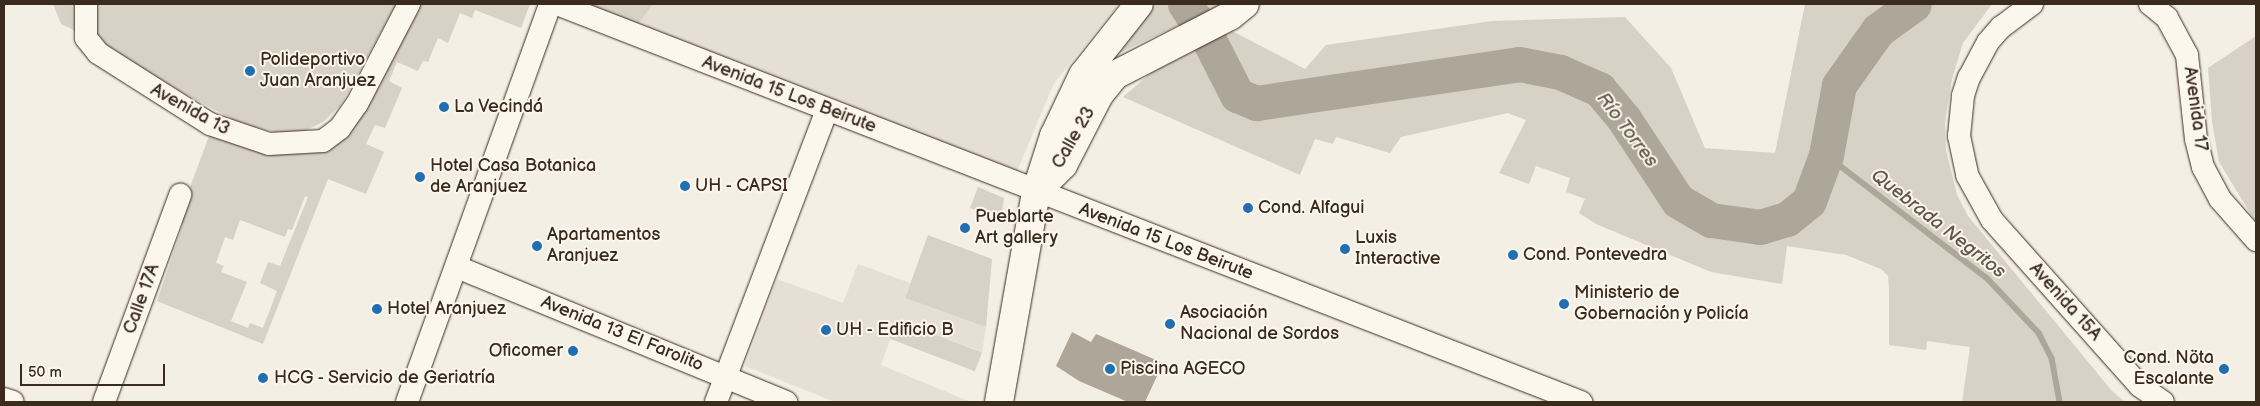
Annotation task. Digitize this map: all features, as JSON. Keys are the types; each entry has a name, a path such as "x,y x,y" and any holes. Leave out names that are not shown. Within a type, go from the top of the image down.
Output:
{"main road":[{"name":"Calle 23","path":"1036,192 1066,106 1083,75 1139,4"},
{"name":"Calle 23","path":"1036,192 1063,165 1105,86 1128,66 1238,10"},
{"path":"999,402 1036,192"}],"street":[{"name":"Avenida 13","path":"86,4 86,38 98,53 210,124 269,144 323,141 340,128 357,104 408,4"},
{"path":"407,402 550,4"},
{"name":"Avenida 15 Los Beirute","path":"557,4 1036,192 1581,402"},
{"name":"Avenida 15A","path":"2032,4 2001,27 1988,42 1974,65 1963,96 1960,129 1962,156 1976,194 1992,220 2140,386 2164,402"},
{"name":"Avenida 17","path":"2150,4 2167,18 2187,55 2196,139 2203,166 2220,199 2256,240"},
{"path":"716,402 827,110"},
{"name":"Calle 17A","path":"104,402 180,195"},
{"name":"Avenida 13 El Farolito","path":"457,267 786,402"},
{"path":"4,399 13,402"}],"shaded area":[{"path":"53,4 80,4 80,33 61,24"},
{"name":"Polideportivo Juan Aranjuez","path":"94,4 396,4 341,105 323,122 302,132 276,132 241,124 118,58 92,28"},
{"path":"416,4 530,4 521,28 475,10 472,18 460,13 448,43 438,38 428,62 423,61 418,71 397,62 389,81 402,88 385,128 375,125 366,144 384,152 366,194 328,179 263,344 157,301 183,224 177,222 212,128 326,144","holes":["305,196 308,197 280,266 268,262 260,283 277,291 263,328 250,323 248,328 231,321 247,282 221,272 224,266 216,263 225,237 233,240 240,220 285,237 288,229 292,230"]},
{"path":"579,4 653,4 638,25"},
{"path":"653,4 1119,4 1054,83 1016,174 638,25"},
{"path":"1156,4 1224,4 1111,57"},
{"path":"1805,4 1992,4 1963,43 1952,79 1945,122 1946,150 1957,195 1968,216 2112,391 2125,402 1962,402 1970,347 1927,341 1926,350 1889,345 1888,276 1881,269 1846,255 1787,246 1782,284 1711,272 1596,224 1579,213 1585,199 1566,192 1570,178 1536,166 1529,184 1499,173 1526,120 1508,113 1401,137 1390,153 1336,137 1333,144 1315,139 1300,175 1123,97 1152,72 1232,31 1305,69 1326,45 1492,21 1625,17 1671,68 1705,148 1775,153"},
{"path":"2256,36 2255,221 2219,162 2212,122 2208,68"},
{"path":"978,187 1004,198 1001,219 970,208"},
{"path":"928,235 992,259 986,327 905,298"},
{"name":"UH - Edificio B","path":"858,264 910,283 905,298 986,327 982,352 897,320 881,365 971,402 835,402 745,366 777,279 843,303"},
{"path":"897,320 982,353 975,371 890,339"},
{"name":"Piscina AGECO","path":"1072,332 1091,342 1096,334 1163,363 1145,402 1128,402 1079,381 1056,366"}],"waterway":[{"name":"Río Torres","path":"1185,4 1209,40 1237,95 1256,103 1519,64 1560,72 1599,89 1624,119 1678,201 1711,220 1760,227 1787,219 1809,201 1826,155 1839,85 1878,30 1914,4"},
{"name":"Quebrada Negritos","path":"1826,155 1987,278 2039,333 2052,358 2060,402"}],"place":[{"name":"Polideportivo Juan Aranjuez","path":"250,71"},
{"name":"La Vecindá","path":"444,107"},
{"name":"Hotel Casa Botanica de Aranjuez","path":"420,177"},
{"name":"UH - CAPSI","path":"685,186"},
{"name":"Cond. Alfagui","path":"1248,208"},
{"name":"Pueblarte Art gallery","path":"965,228"},
{"name":"Apartamentos Aranjuez","path":"537,246"},
{"name":"Luxis Interactive","path":"1345,249"},
{"name":"Cond. Pontevedra","path":"1513,255"},
{"name":"Ministerio de Gobernación y Policía","path":"1564,304"},
{"name":"Hotel Aranjuez","path":"377,309"},
{"name":"Asociación Nacional de Sordos","path":"1170,324"},
{"name":"UH - Edificio B","path":"826,330"},
{"name":"Oficomer","path":"573,351"},
{"name":"Piscina AGECO","path":"1110,369"},
{"name":"Cond. Nöta Escalante","path":"2224,369"},
{"name":"HCG - Servicio de Geriatría","path":"263,378"}]}
